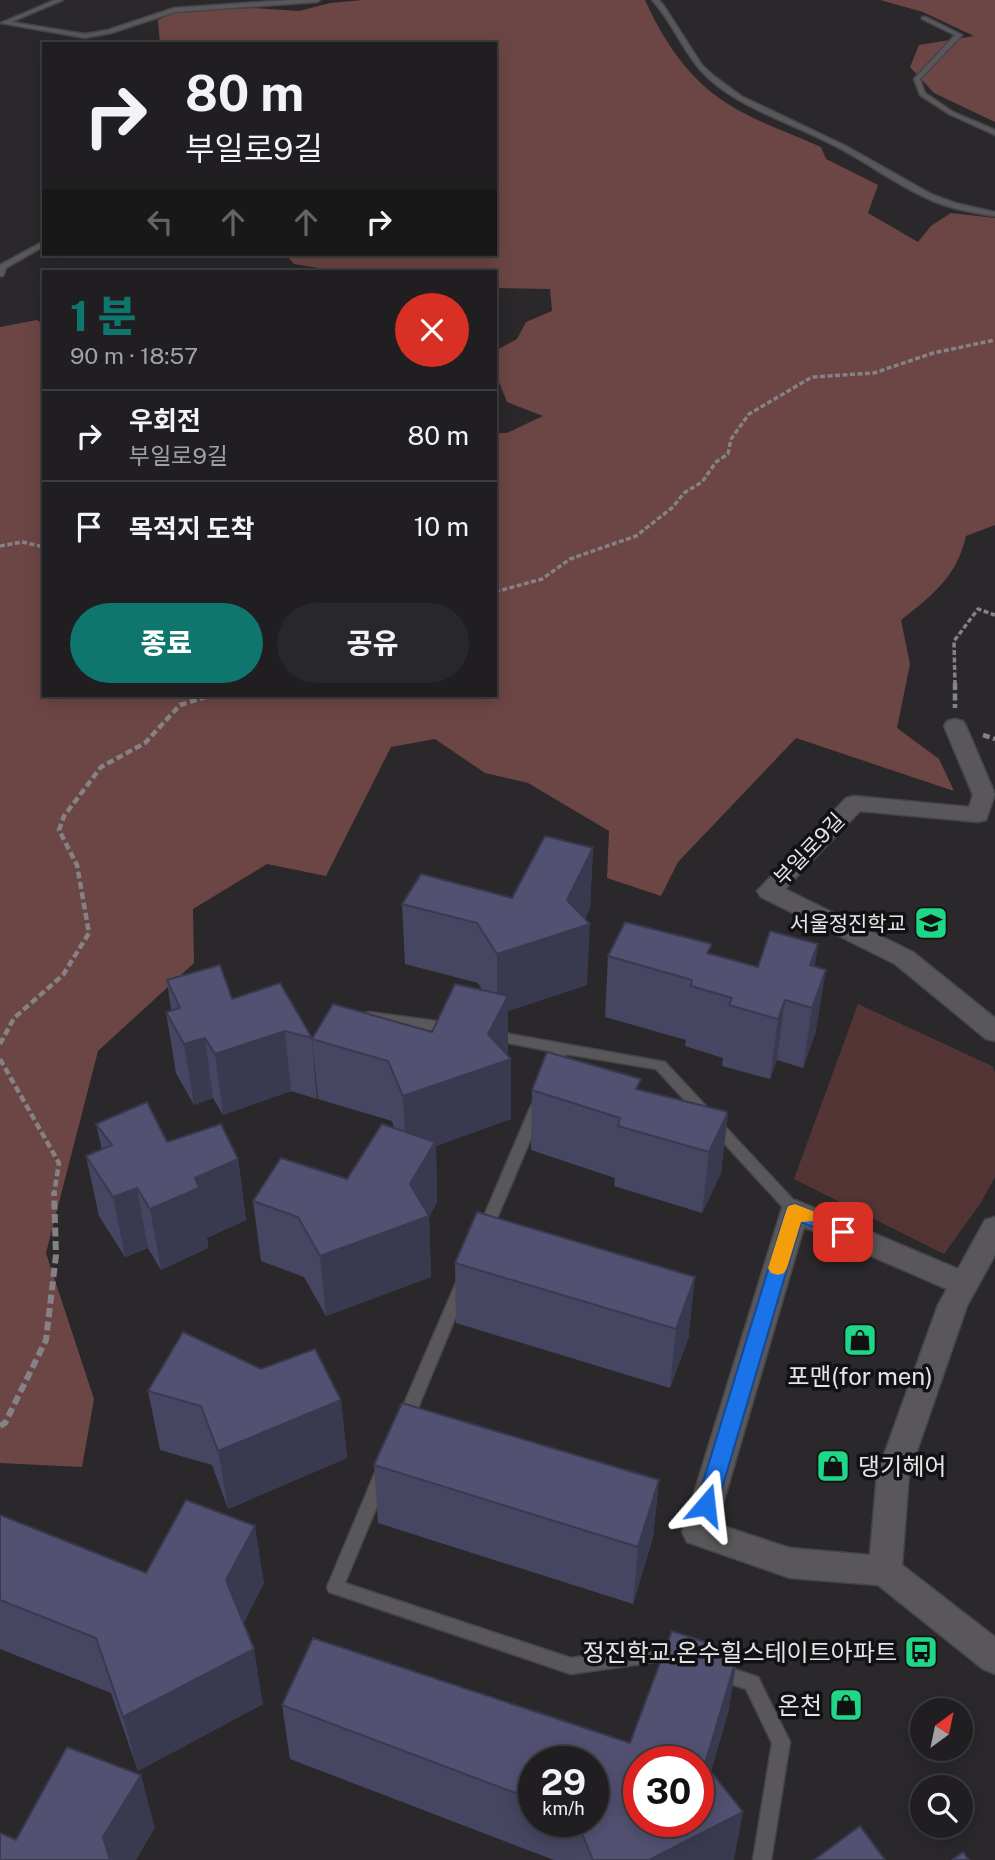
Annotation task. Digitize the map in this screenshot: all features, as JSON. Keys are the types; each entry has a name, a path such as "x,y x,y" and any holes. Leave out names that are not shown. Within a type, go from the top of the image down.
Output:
{"street":[{"name":"부일로9길","path":"955,726 984,795 978,815 854,803 769,891 904,958 995,1032"},
{"path":"964,1284 795,1211 698,1532 790,1563 885,1571 995,1658"},
{"path":"885,1571 894,1474 953,1306 995,1228"}],"lane":[{"path":"2,24 60,0"},
{"path":"2,24 85,36 109,32 174,10 317,0"},
{"path":"655,0 667,10 699,66 737,96 778,119 816,133 929,197 965,209 995,214"},
{"path":"924,18 959,35 917,79 922,94 951,113 995,132"},
{"path":"0,274 4,267 42,244"},
{"path":"356,1026 362,1017 414,1021 660,1065 795,1211"},
{"path":"481,1241 562,1049"},
{"path":"400,1433 470,1267"},
{"path":"389,1459 335,1587 571,1666 662,1653 752,1683 781,1742 762,1860"}],"path":[{"path":"497,591 542,579 570,559 636,536 673,507 684,493 702,482 716,462 728,454 730,439 749,414 812,377 874,373 933,353 995,340"},
{"path":"0,546 12,542 34,542 42,546"},
{"path":"955,726 954,641 978,609 995,615"},
{"path":"0,1044 14,1018 63,975 89,933 77,865 59,830 64,816 101,767 145,743 180,705 206,697"},
{"path":"0,1059 59,1163 54,1195 56,1255 46,1340 5,1423 0,1426"}],"shaded area":[{"path":"363,0 645,0 660,30 679,58 714,94 750,116 821,147 826,159 878,185 868,213 918,242 931,226 951,213 995,218 995,525 966,536 950,574 933,593 901,620 910,664 897,728 939,759 954,791 796,738 678,862 661,896 607,878 609,831 528,783 485,773 435,739 391,747 326,876 267,864 193,909 194,963 98,1051 46,1253 94,1399 82,1467 0,1463 0,327 37,320 42,324 42,697 497,697 497,433 507,433 543,416 507,402 497,377 497,350 517,339 526,322 552,311 550,289 497,288 497,270 331,270 294,264 287,256 497,256 497,42 160,42 158,20 178,11 253,8 299,11 330,3"},
{"path":"880,0 995,0 995,122 934,93 910,67 919,45 974,36 923,12"},
{"path":"858,1004 992,1066 995,1072 995,1177 980,1204 944,1254 794,1179"}],"building":[{"path":"545,836 593,848 567,900 590,924 497,954 477,923 402,904 421,874 512,898"},
{"path":"625,922 712,944 707,953 758,967 770,931 818,944 810,965 826,970 812,1008 785,1000 778,1019 729,1005 732,998 691,986 692,980 608,956"},
{"path":"220,965 232,999 280,983 312,1038 285,1031 215,1054 205,1038 184,1044 166,1012 180,1008 167,980"},
{"path":"455,984 508,996 488,1034 511,1059 403,1096 388,1061 312,1039 333,1004 432,1032"},
{"path":"547,1052 641,1079 636,1089 728,1112 709,1152 618,1126 620,1118 532,1090"},
{"path":"147,1102 167,1142 221,1124 238,1159 195,1178 199,1188 150,1209 137,1188 113,1197 86,1156 112,1145 96,1124"},
{"path":"382,1124 435,1142 410,1184 429,1216 320,1256 298,1217 253,1201 281,1158 347,1179"},
{"path":"477,1212 695,1277 676,1329 455,1263"},
{"path":"183,1332 261,1369 315,1349 341,1400 218,1451 201,1406 148,1391"},
{"path":"402,1403 659,1480 638,1547 374,1465"},
{"path":"186,1500 255,1526 226,1580 254,1649 123,1717 96,1638 0,1600 0,1515 146,1573"},
{"path":"672,1631 738,1653 710,1746 623,1746 623,1837 694,1837 649,1860 593,1860 583,1837 609,1837 609,1746 518,1746 518,1794 282,1705 313,1638 630,1743"},
{"path":"67,1747 141,1775 103,1837 110,1860 0,1860 0,1833 16,1840"},
{"path":"714,1775 743,1812 714,1827"},
{"path":"860,1826 885,1860 814,1860"},
{"path":"963,1852 969,1860 952,1860"}],"slow traffic":[{"path":"778,1268 795,1211 806,1216"}],"place":[{"name":"서울정진학교","path":"931,923"},
{"name":"포맨(for men)","path":"860,1340"},
{"name":"댕기헤어","path":"833,1466"},
{"name":"정진학교.온수힐스테이트아파트","path":"921,1652"},
{"name":"온천","path":"846,1705"}],"route":[{"path":"706,1505 795,1211 843,1232"}]}
